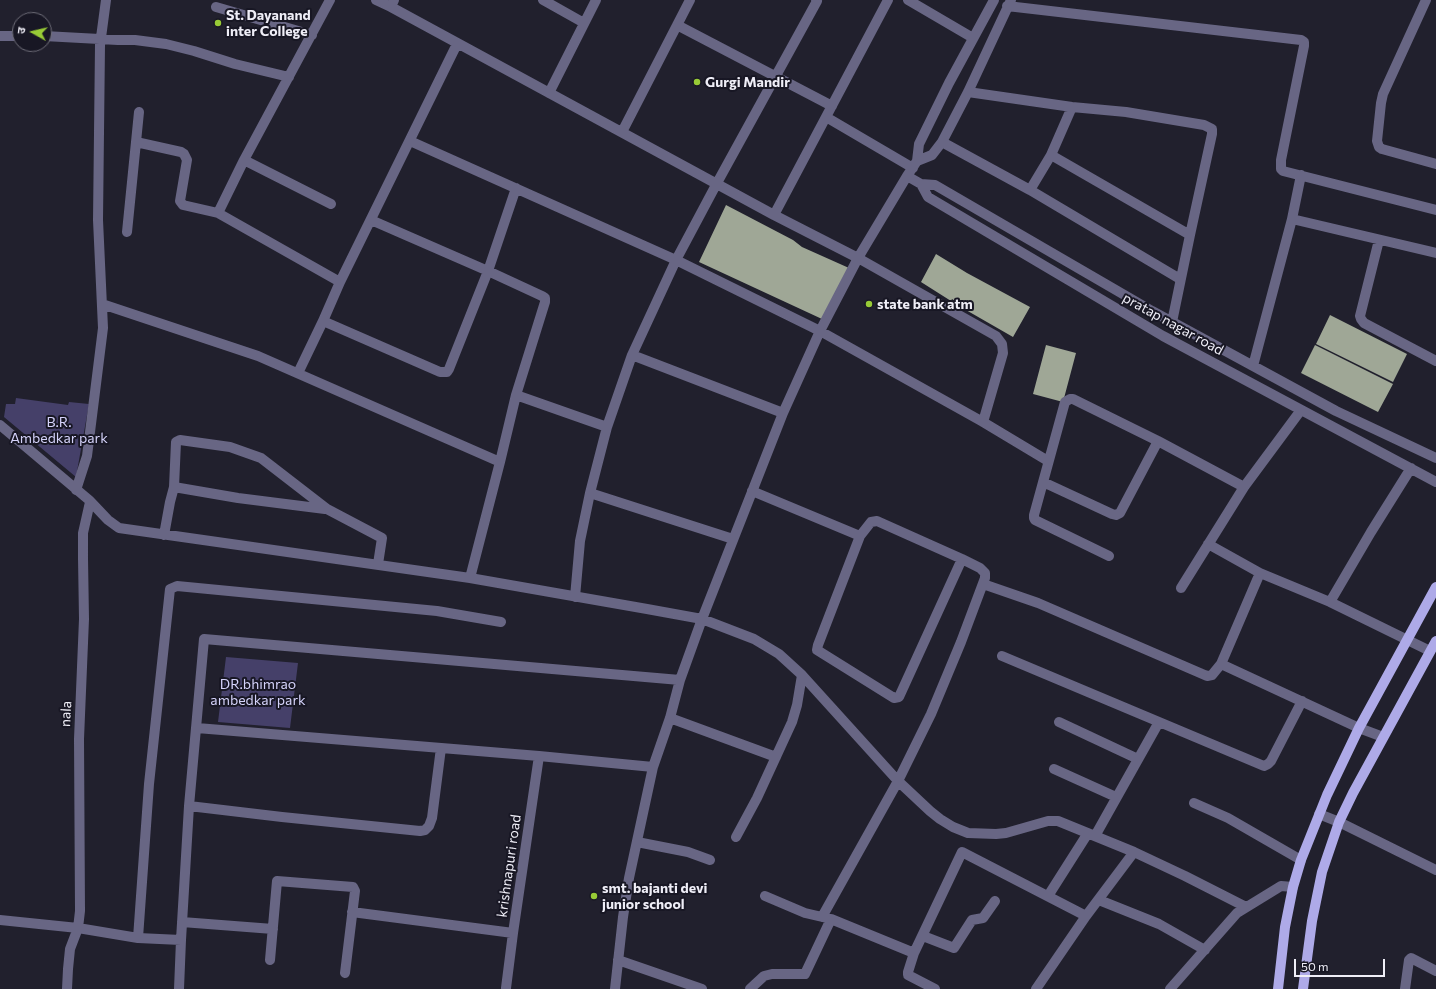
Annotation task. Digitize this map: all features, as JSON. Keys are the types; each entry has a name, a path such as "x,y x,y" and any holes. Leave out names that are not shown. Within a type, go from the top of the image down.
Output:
{"main road":[{"path":"1278,989 1285,926 1300,860 1319,814 1359,728 1436,587"},
{"path":"1303,989 1312,921 1322,872 1339,822 1383,737 1436,641"}],"street":[{"name":"nala","path":"67,989 70,949 78,928 80,911 79,739 84,619 83,558 86,456 104,328 98,220 101,40 106,0"},
{"path":"218,213 244,160 330,0"},
{"path":"376,0 392,4 457,44 549,92 774,215 858,258 996,336 1002,344 1003,353 983,422"},
{"path":"543,0 584,23"},
{"path":"549,92 596,0"},
{"path":"622,132 690,0"},
{"path":"575,597 580,541 590,493 607,427 632,355 676,260 817,0"},
{"path":"774,215 888,0"},
{"path":"908,0 974,38"},
{"path":"615,989 630,878 653,767 670,718 680,680 702,619 783,413 820,331 858,258 912,168 919,144 949,83 994,0"},
{"path":"1426,0 1383,94 1377,141 1379,147 1436,164"},
{"path":"912,168 932,155 942,142 968,92 1009,3 1301,40 1304,42 1304,46 1281,167 1283,171 1436,210"},
{"path":"216,7 312,34"},
{"path":"677,25 832,106"},
{"path":"0,36 12,36"},
{"path":"52,37 101,40 135,40 166,44 235,64 289,77"},
{"path":"298,373 340,282 457,44"},
{"path":"968,92 1072,107 1126,112 1204,125 1212,129 1172,322"},
{"path":"1030,190 1050,155 1072,107"},
{"path":"127,232 139,112"},
{"name":"pratap nagar road","path":"826,117 912,168 928,197 1163,336 1436,482"},
{"path":"410,141 676,260 820,331 983,422 1048,461"},
{"path":"136,142 181,152 187,160 180,201 184,206 218,213 340,282"},
{"path":"942,142 1030,190 1180,279"},
{"path":"1050,155 1190,235"},
{"path":"244,160 331,204"},
{"path":"1253,366 1292,219 1301,175"},
{"path":"921,184 935,185 1172,322 1336,412 1436,458"},
{"path":"323,321 440,372 447,372 450,369 488,271 516,188"},
{"path":"1292,219 1436,253"},
{"path":"371,220 488,271 545,298 516,395 470,578"},
{"path":"1379,240 1360,316 1361,319 1364,323 1436,361"},
{"path":"102,304 258,356 500,462"},
{"path":"632,355 783,413"},
{"path":"516,395 607,427"},
{"path":"1109,556 1035,520 1034,515 1063,405 1070,399 1073,399 1158,441 1244,487"},
{"path":"1181,588 1244,487 1301,410"},
{"path":"0,425 119,528 378,564 647,608 702,619 754,639 779,654 802,675 898,781 940,819 968,833 996,834 1058,821 1134,852 1246,907"},
{"path":"164,534 174,487 177,440 230,447 261,458 327,509 382,538 378,564"},
{"path":"1043,482 1116,515 1120,513 1158,441"},
{"path":"1330,602 1411,468"},
{"path":"174,487 238,498 327,509"},
{"path":"752,491 860,536"},
{"path":"590,493 733,539"},
{"path":"750,989 764,976 772,974 805,974 826,918 898,781 934,707 961,642 985,578 984,570 962,559 877,521 871,522 860,536 817,650 894,698 899,697 962,559"},
{"path":"1208,544 1260,573 1330,602 1430,651"},
{"path":"983,584 1038,604 1207,676 1212,675 1221,664 1260,573"},
{"path":"138,938 149,784 170,589 177,586 437,611 501,622"},
{"path":"179,989 189,806 204,639 680,680"},
{"path":"1002,656 1264,766 1271,761 1302,701"},
{"path":"1221,664 1359,728 1383,737"},
{"path":"736,837 757,798 792,722 797,705 802,675"},
{"path":"670,718 776,757"},
{"path":"1060,722 1138,758"},
{"path":"1048,896 1116,797 1159,722"},
{"path":"197,728 539,756 653,767"},
{"path":"189,806 282,817 420,831 425,830 429,826 432,818 441,748"},
{"name":"krishnapuri road","path":"352,912 513,933 539,756"},
{"path":"1054,769 1116,797"},
{"path":"1194,804 1228,818 1300,860"},
{"path":"1319,814 1339,822 1436,870"},
{"path":"637,842 688,852 710,860"},
{"path":"935,989 907,974 914,953 962,852 1086,916"},
{"path":"1036,989 1086,916 1134,852"},
{"path":"270,960 277,884 279,880 353,888 355,891 345,974"},
{"path":"1170,989 1237,913 1281,886 1293,887"},
{"path":"765,896 805,913 826,918 914,953"},
{"path":"1099,900 1159,924 1205,950"},
{"path":"923,936 954,948 972,920 983,918 995,901"},
{"path":"0,920 78,928 138,938 181,940"},
{"path":"182,922 273,929"},
{"path":"506,988 513,933"},
{"path":"1404,989 1409,960 1411,958 1436,971"},
{"path":"618,960 702,989"}],"green space":[{"name":"B.R. Ambedkar park","path":"16,398 68,405 69,402 89,404 76,477 4,417 6,404 15,404"},
{"name":"DR.bhimrao ambedkar park","path":"226,657 298,663 290,728 218,722"}],"building":[{"path":"726,205 793,240 802,247 849,268 822,319 699,262"},
{"path":"936,254 967,273 1030,307 1013,337 966,310 967,309 952,299 951,301 921,282"},
{"path":"1330,315 1407,354 1393,382 1316,344"},
{"path":"1046,345 1076,353 1063,402 1033,394"},
{"path":"1315,345 1393,384 1378,412 1301,373"}],"place":[{"name":"St. Dayanand inter College","path":"218,23"},
{"name":"Gurgi Mandir","path":"697,82"},
{"name":"state bank atm","path":"869,304"},
{"name":"smt. bajanti devi junior school","path":"594,896"}]}
